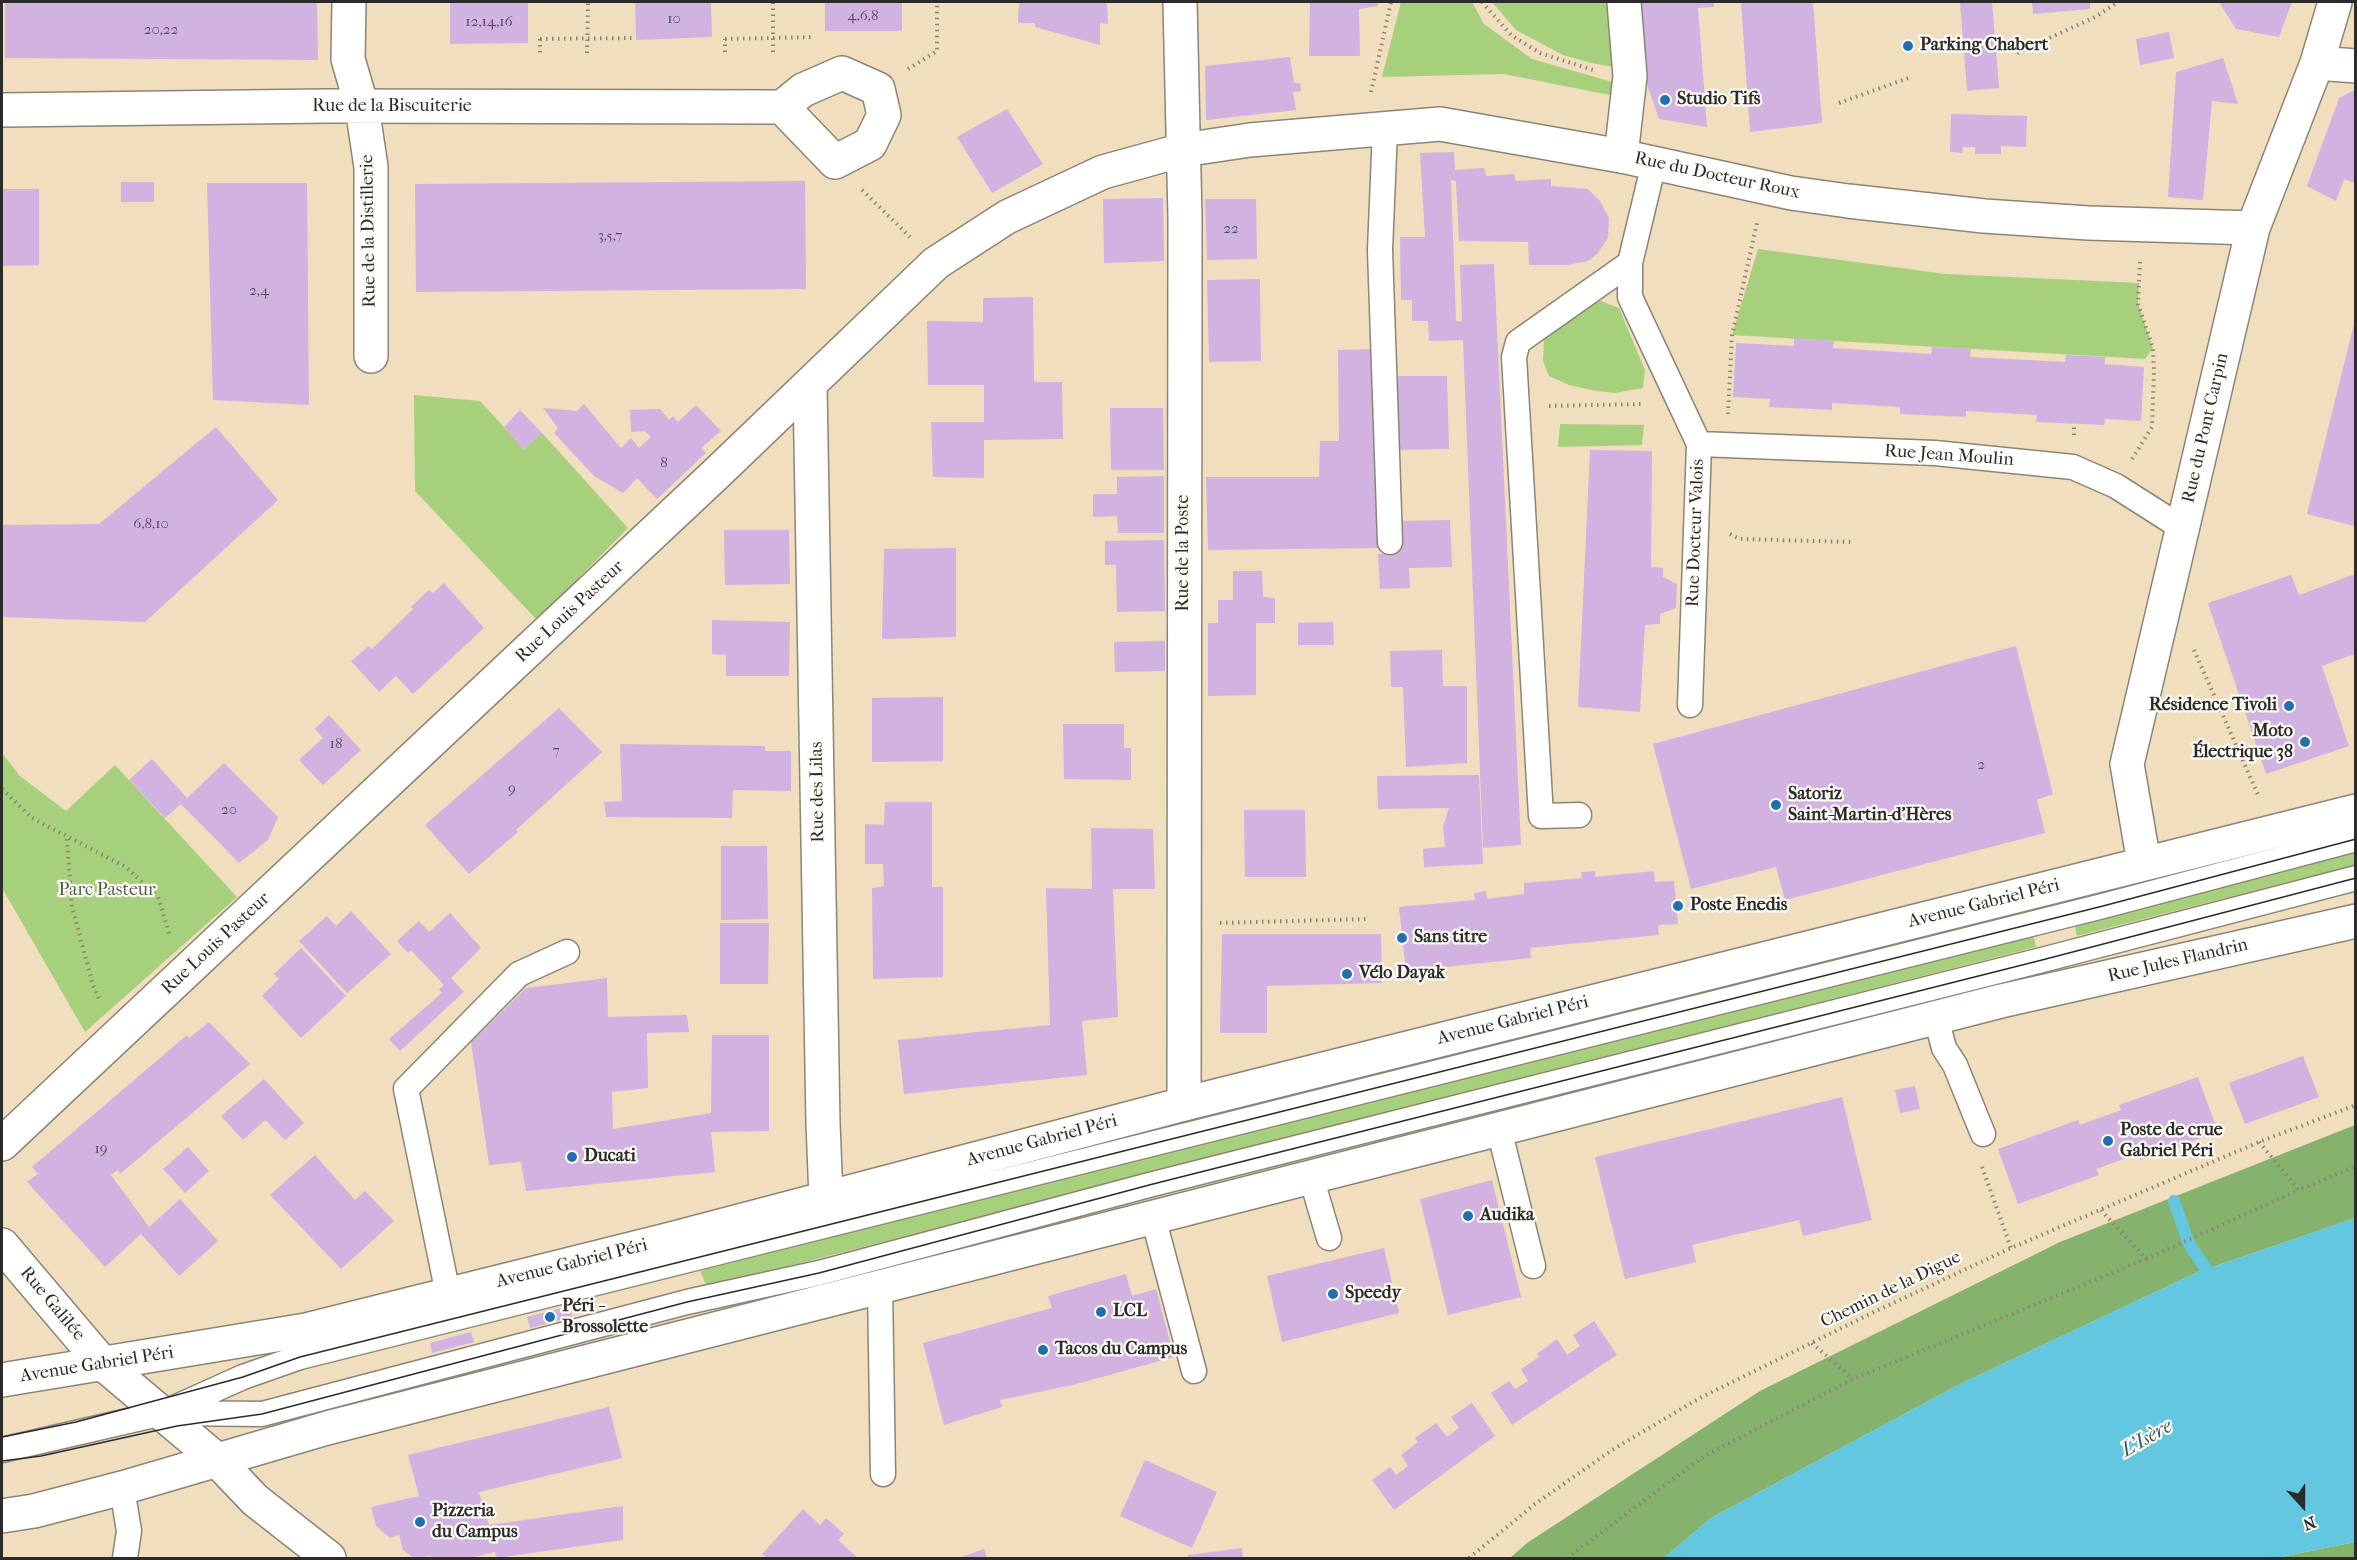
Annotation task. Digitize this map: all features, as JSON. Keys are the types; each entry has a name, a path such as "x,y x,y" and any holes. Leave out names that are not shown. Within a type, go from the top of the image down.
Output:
{"street":[{"name":"Rue de la Distillerie","path":"349,2 348,59 362,107 370,167 371,356"},
{"name":"Rue de la Poste","path":"1180,2 1183,150 1185,1104"},
{"path":"1621,156 1630,76 1624,2"},
{"name":"Rue du Pont Carpin","path":"2144,863 2127,764 2253,228 2317,63 2335,2"},
{"path":"2317,63 2355,66"},
{"path":"842,73 878,88 884,116 870,144 835,162 782,107 803,90 842,73"},
{"name":"Rue de la Biscuiterie","path":"2,110 782,107"},
{"name":"Rue du Docteur Roux","path":"1183,150 1251,140 1440,124 1621,156 1763,187 1848,201 1984,216 2142,225 2253,228"},
{"name":"Rue Louis Pasteur","path":"2,1144 810,386 936,263 1007,217 1103,172 1183,150"},
{"name":"Rue des Lilas","path":"810,386 826,1198"},
{"path":"2144,863 2355,811"},
{"name":"Avenue Gabriel Péri","path":"2,1380 261,1339 448,1294 1185,1104 2144,863"},
{"name":"Rue Jules Flandrin","path":"1936,1018 2001,1001 2355,921"},
{"path":"2,1516 33,1511 122,1488 216,1459 1936,1018"},
{"name":"Rue Galilée","path":"2,1245 102,1363 216,1459 255,1500 329,1558"}],"lane":[{"path":"1374,131 1390,542"},
{"name":"Rue Docteur Valois","path":"1653,163 1630,263 1630,297 1699,444 1690,705"},
{"path":"1579,815 1541,816 1514,357 1518,342 1630,263"},
{"name":"Rue Jean Moulin","path":"1699,444 1935,453 2073,467 2116,486 2182,528"},
{"name":"Avenue Gabriel Péri","path":"2,1450 163,1413 243,1377 311,1354 2061,916 2355,839"},
{"name":"Rue Jules Flandrin","path":"2020,965 2355,878"},
{"path":"448,1294 406,1089 519,974 567,952"},
{"name":"Avenue Gabriel Péri","path":"163,1413 262,1414 687,1302 819,1274 1164,1181 2020,965"},
{"path":"1936,1018 1944,1048 1955,1065 1983,1134"},
{"path":"1499,1129 1533,1266"},
{"path":"1311,1177 1329,1238"},
{"path":"1153,1217 1194,1371"},
{"path":"880,1287 883,1474"},
{"path":"122,1488 129,1531 125,1558"}],"path":[{"path":"587,53 588,2"},
{"path":"773,2 773,52"},
{"path":"878,88 937,51 937,2"},
{"path":"1374,131 1391,2"},
{"path":"1482,2 1511,35 1540,53 1588,69 1630,76"},
{"path":"2018,53 2095,17 2118,2"},
{"path":"725,52 726,39 814,37"},
{"path":"540,53 540,39 632,38"},
{"path":"1839,103 1911,77"},
{"path":"835,162 936,263"},
{"path":"1727,445 1732,338 1763,187"},
{"path":"2116,486 2152,427 2153,348 2138,304 2142,225"},
{"path":"1517,407 1680,403"},
{"path":"1696,518 1740,539 1854,542"},
{"path":"2194,650 2260,799"},
{"path":"2,789 32,818 67,839 126,867 158,897 170,934 173,985"},
{"path":"67,839 72,907 93,985 103,1008 110,1043"},
{"path":"1184,909 1366,919"},
{"name":"Chemin de la Digue","path":"1469,1558 1535,1504 1612,1450 1698,1400 1906,1297 2100,1209 2259,1142 2355,1105"},
{"path":"2259,1142 2299,1190"},
{"path":"1567,1558 1703,1457 1853,1379 2146,1259 2355,1166"},
{"path":"2100,1209 2146,1259"},
{"path":"1812,1343 1853,1379"}],"green space":[{"path":"1401,2 1472,2 1484,24 1532,59 1616,83 1615,96 1504,74 1382,77"},
{"path":"1492,2 1613,2 1627,69 1591,63 1563,55 1516,30"},
{"path":"1758,249 1946,274 2139,283 2138,304 2153,348 2145,359 1732,335"},
{"path":"1601,301 1619,308 1645,370 1643,388 1615,393 1596,391 1569,385 1549,376 1543,361 1544,340 1575,310"},
{"path":"414,395 480,401 524,449 542,433 628,528 537,620 415,491"},
{"path":"1560,424 1644,425 1642,445 1558,447"},
{"name":"Parc Pasteur","path":"2,753 20,776 66,811 115,765 237,897 85,1032 2,888"},
{"path":"2355,846 2355,865 2077,936 2073,918"},
{"path":"2032,930 2036,947 707,1287 700,1271"},
{"path":"2355,1125 2355,1218 2198,1272 1960,1384 1711,1518 1664,1558 1510,1558 1527,1543 1760,1391 2060,1242"},
{"path":"2355,1542 2355,1558 2276,1558"}],"water":[{"name":"L'Isère","path":"2355,1218 2355,1542 2276,1558 1664,1558 1711,1518 1960,1384 2198,1272"}],"building":[{"path":"5,2 317,2 318,60 5,58"},
{"path":"450,2 528,2 528,43 450,44"},
{"path":"635,2 711,2 712,37 636,40"},
{"path":"825,2 902,2 902,31 825,31"},
{"path":"1019,2 1107,2 1108,24 1100,23 1100,45 1035,27 1035,23 1018,23"},
{"path":"1310,2 1378,2 1378,6 1359,9 1360,56 1309,56"},
{"path":"1639,2 1714,2 1714,7 1698,8 1707,127 1659,119 1645,79"},
{"path":"1741,2 1813,2 1822,123 1750,132"},
{"path":"1960,2 1992,2 1999,88 1967,91"},
{"path":"2032,2 2090,2 2090,9 2033,14"},
{"path":"2219,2 2292,2 2279,37 2236,29"},
{"path":"2169,32 2174,58 2140,65 2136,39"},
{"path":"1290,57 1294,83 1300,83 1301,91 1293,92 1296,110 1206,120 1205,66"},
{"path":"2223,58 2238,104 2212,101 2203,200 2168,197 2176,72"},
{"path":"2355,90 2355,183 2344,179 2336,201 2307,186 2339,98"},
{"path":"1007,109 1043,164 992,193 957,137"},
{"path":"1951,114 2027,116 2026,147 2001,146 2001,154 1975,154 1975,147 1963,147 1962,153 1950,152"},
{"path":"1454,152 1455,170 1484,168 1486,176 1514,174 1516,181 1551,179 1551,186 1588,189 1600,201 1609,218 1608,238 1597,254 1588,261 1568,265 1529,265 1528,242 1459,241 1456,181 1451,180 1456,321 1462,321 1460,265 1494,264 1521,845 1483,848 1463,340 1429,341 1428,321 1412,321 1412,300 1401,300 1400,237 1425,237 1420,153"},
{"path":"805,181 806,289 416,292 415,184"},
{"path":"121,182 154,182 154,202 121,202"},
{"path":"207,183 307,183 309,405 213,400"},
{"path":"2,189 39,189 39,265 2,266"},
{"path":"1163,198 1164,261 1104,263 1103,199"},
{"path":"1205,199 1256,199 1257,259 1207,260"},
{"path":"1260,279 1261,361 1209,362 1207,280"},
{"path":"1033,297 1034,382 1062,382 1063,439 984,440 984,478 933,477 931,422 984,422 984,385 928,385 927,321 983,322 983,298"},
{"path":"2355,320 2355,526 2307,514"},
{"path":"1794,338 1834,341 1833,348 1931,354 1932,347 1971,349 1970,357 2065,362 2066,355 2105,357 2105,364 2144,367 2141,421 2105,419 2104,425 2036,422 2037,415 1966,411 1966,417 1900,414 1900,407 1832,403 1832,410 1769,407 1770,399 1733,397 1736,343 1794,346"},
{"path":"1372,349 1379,548 1208,550 1206,477 1319,477 1320,441 1339,441 1338,350"},
{"path":"1395,376 1447,376 1449,449 1397,450"},
{"path":"584,404 621,448 631,438 639,448 651,437 645,431 631,432 630,410 660,409 669,420 673,416 678,422 696,405 721,431 701,448 706,453 657,499 637,478 623,493 594,476 554,433 558,428 543,408 577,411"},
{"path":"1110,408 1163,408 1164,470 1111,470"},
{"path":"520,410 542,433 524,449 504,427"},
{"path":"216,427 278,500 145,622 2,617 2,525 99,524"},
{"path":"1590,450 1652,451 1651,567 1663,568 1663,577 1677,584 1676,608 1660,614 1660,624 1645,625 1640,712 1578,707"},
{"path":"1164,476 1164,533 1118,533 1117,516 1093,517 1093,494 1117,494 1117,477"},
{"path":"1450,520 1452,567 1409,568 1410,588 1380,589 1378,554 1399,553 1399,521"},
{"path":"724,530 789,530 790,584 725,585"},
{"path":"1164,540 1165,611 1117,612 1116,565 1105,565 1105,541"},
{"path":"956,548 956,637 882,639 884,549"},
{"path":"1233,571 1262,571 1263,597 1275,598 1275,623 1256,623 1256,695 1208,696 1208,623 1218,623 1218,600 1233,600"},
{"name":"Résidence Tivoli","path":"2355,574 2355,654 2322,666 2349,746 2266,774 2208,603 2291,575 2299,595"},
{"path":"444,583 484,628 413,694 396,676 379,692 351,661 369,646 372,649 429,590 433,593"},
{"path":"712,620 790,622 789,676 726,676 726,655 712,654"},
{"path":"1333,622 1334,645 1298,645 1298,623"},
{"path":"1165,641 1165,671 1115,672 1114,642"},
{"path":"2016,646 2053,794 2037,800 2045,833 1785,900 1776,867 1691,889 1653,744"},
{"path":"1442,650 1443,686 1467,686 1467,763 1406,767 1403,687 1391,687 1390,651"},
{"path":"943,697 943,761 872,762 872,698"},
{"path":"559,708 602,752 516,830 518,832 469,874 425,825"},
{"path":"329,715 361,750 323,785 299,760 323,738 315,729"},
{"path":"1063,724 1124,724 1124,748 1131,748 1131,780 1064,779"},
{"path":"620,744 765,746 765,751 791,751 791,791 733,790 732,818 606,817 604,802 622,801"},
{"path":"152,759 187,798 224,763 278,817 268,840 239,863 181,804 165,818 129,780"},
{"path":"1479,775 1483,864 1424,867 1423,849 1445,847 1443,826 1449,808 1378,809 1377,776"},
{"path":"885,802 932,802 932,887 943,887 943,977 873,979 872,888 884,886 883,864 865,864 865,824 884,825"},
{"path":"1244,810 1305,810 1306,877 1245,877"},
{"path":"1091,828 1153,829 1155,889 1113,889 1118,1017 1082,1021 1087,1075 904,1094 898,1040 1050,1025 1046,888 1092,889"},
{"path":"721,846 767,846 768,919 721,920"},
{"path":"1595,871 1595,877 1654,871 1655,882 1674,881 1678,924 1658,925 1659,935 1530,948 1531,958 1406,971 1399,907 1475,900 1474,893 1486,891 1487,899 1524,894 1524,883 1582,878 1581,872"},
{"path":"351,911 391,954 347,993 299,941 327,916 336,926"},
{"path":"450,913 481,948 451,978 464,992 400,1051 389,1039 442,993 439,989 444,985 411,950 408,953 397,941 419,921 429,932"},
{"path":"720,923 769,923 768,984 720,984"},
{"path":"1222,934 1381,934 1382,983 1267,986 1267,1033 1220,1033"},
{"path":"301,948 346,996 301,1038 262,996 279,979 274,974"},
{"path":"607,978 608,1017 687,1015 689,1032 647,1033 648,1088 612,1092 613,1129 711,1113 712,1035 769,1035 769,1131 711,1132 715,1172 526,1191 521,1162 489,1165 471,1042 526,988"},
{"path":"209,1022 250,1064 120,1174 118,1170 111,1175 149,1227 180,1199 218,1241 179,1276 141,1234 105,1267 27,1182 38,1174 32,1167 187,1035 189,1038"},
{"path":"2303,1056 2319,1097 2245,1124 2229,1083"},
{"name":"Poste de crue Gabriel Péri","path":"2198,1077 2218,1132 2140,1160 2138,1154 2096,1169 2099,1175 2018,1204 1998,1149 2078,1120 2080,1125 2121,1110 2119,1105"},
{"path":"264,1079 304,1123 285,1140 265,1120 243,1140 221,1116"},
{"path":"1915,1086 1920,1109 1900,1113 1895,1090"},
{"path":"1842,1097 1872,1220 1803,1236 1799,1220 1692,1245 1696,1262 1625,1279 1595,1157"},
{"path":"188,1147 209,1171 185,1193 163,1169"},
{"path":"315,1155 355,1200 365,1191 394,1221 341,1269 270,1195"},
{"path":"1492,1180 1521,1297 1448,1315 1420,1199"},
{"name":"Speedy","path":"1384,1248 1399,1313 1282,1342 1267,1276"},
{"path":"1126,1274 1132,1296 1156,1289 1174,1357 1073,1385 1000,1400 1002,1407 944,1425 923,1343 1052,1308 1048,1296"},
{"name":"Péri - Brossolette","path":"569,1306 572,1317 530,1328 527,1317"},
{"path":"1594,1321 1617,1355 1512,1425 1491,1393 1509,1381 1515,1389 1528,1381 1521,1369 1539,1357 1537,1354 1557,1339 1567,1355 1580,1346 1573,1335"},
{"path":"471,1332 474,1342 432,1353 430,1343"},
{"path":"1472,1403 1495,1436 1394,1510 1372,1480 1390,1467 1396,1475 1408,1466 1401,1455 1418,1442 1415,1438 1436,1423 1447,1437 1459,1428 1451,1417"},
{"path":"609,1407 622,1458 479,1492 489,1525 623,1506 623,1540 497,1558 495,1552 470,1558 432,1558 431,1556 414,1558 403,1550 399,1535 390,1538 376,1526 371,1507 419,1496 408,1455"},
{"path":"1145,1460 1217,1492 1192,1548 1120,1516"},
{"path":"803,1509 820,1525 826,1518 844,1534 838,1540 858,1558 767,1558 762,1554"},
{"path":"1242,1548 1243,1558 1188,1558 1188,1555"},
{"path":"984,1549 987,1558 959,1558"}],"waterway":[{"path":"2174,1201 2189,1244 2215,1282"}],"tram line":[{"path":"2,1437 76,1422 243,1377 300,1357 2103,906 2356,839"},
{"path":"2,1461 41,1456 177,1426 262,1414 687,1302 819,1273 1153,1184 2042,960 2356,878"}],"place":[{"name":"Parking Chabert","path":"1908,46"},
{"name":"Studio Tifs","path":"1665,100"},
{"name":"Résidence Tivoli","path":"2289,706"},
{"name":"Moto Électrique 38","path":"2305,742"},
{"name":"Satoriz Saint-Martin-d'Hères","path":"1776,805"},
{"name":"Poste Enedis","path":"1678,906"},
{"name":"Sans titre","path":"1402,938"},
{"name":"Vélo Dayak","path":"1347,974"},
{"name":"Poste de crue Gabriel Péri","path":"2108,1141"},
{"name":"Ducati","path":"572,1157"},
{"name":"Audika","path":"1468,1216"},
{"name":"Speedy","path":"1333,1294"},
{"name":"LCL","path":"1101,1312"},
{"name":"Péri - Brossolette","path":"550,1317"},
{"name":"Tacos du Campus","path":"1043,1350"},
{"name":"Pizzeria du Campus","path":"420,1522"}]}
